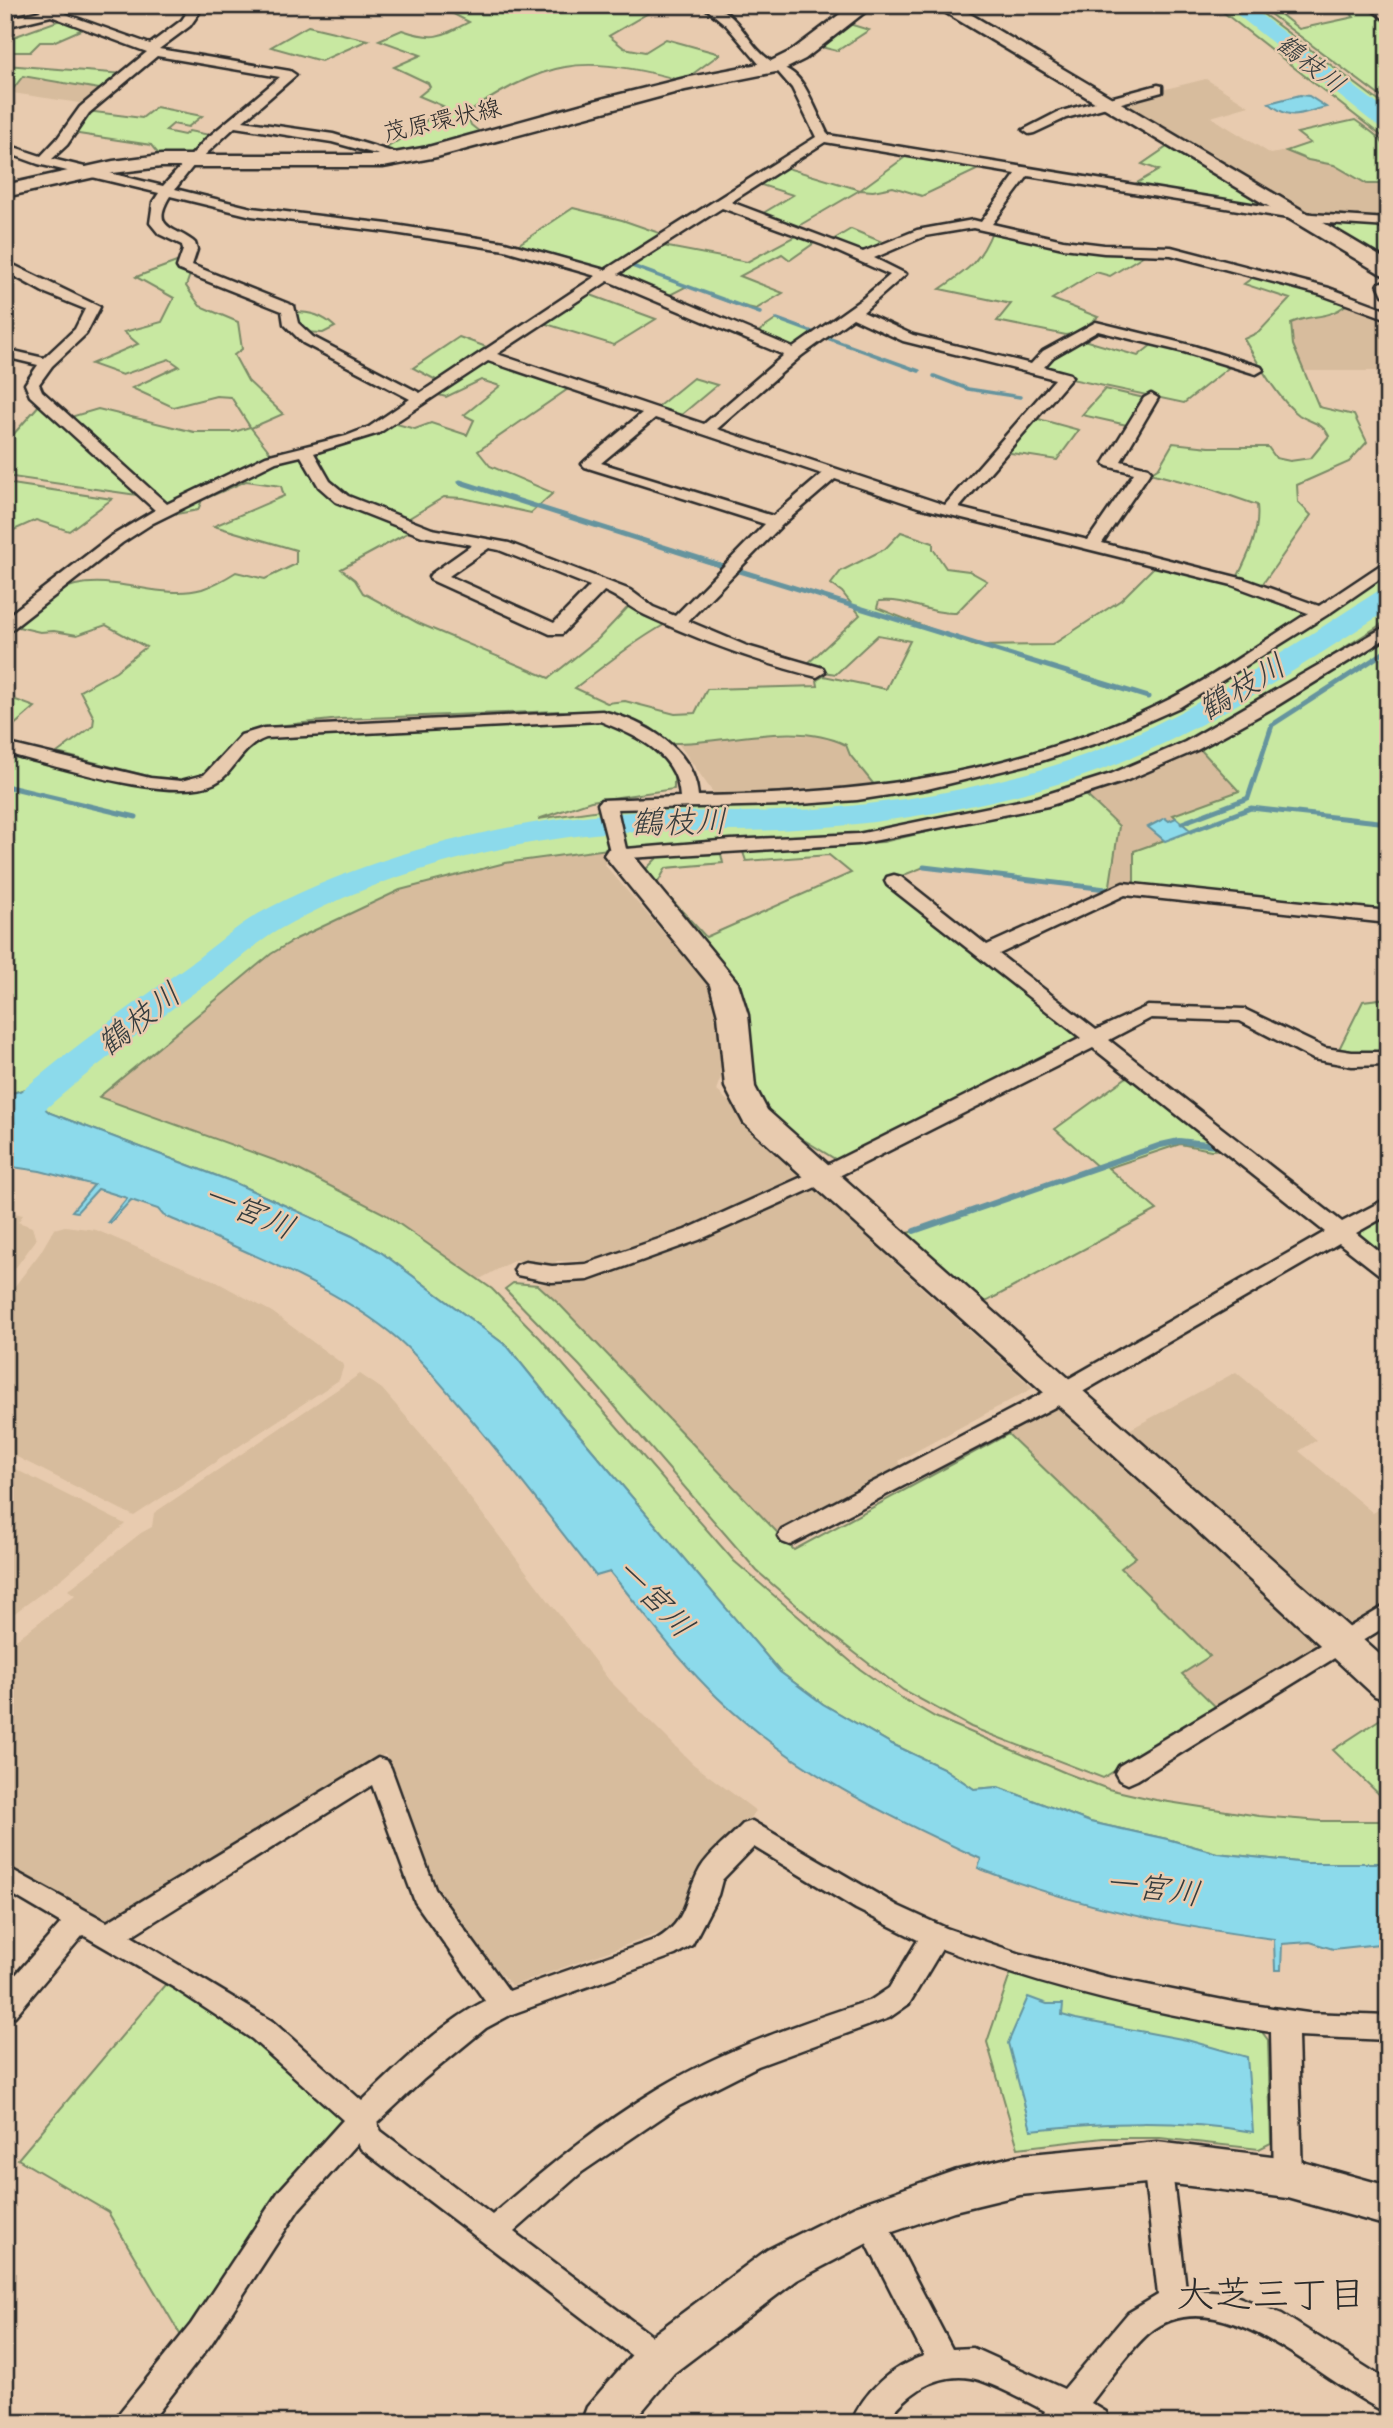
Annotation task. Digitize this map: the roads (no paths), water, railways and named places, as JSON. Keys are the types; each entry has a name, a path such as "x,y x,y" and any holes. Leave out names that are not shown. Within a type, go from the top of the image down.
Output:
{"street":[{"path":"39,5 152,50 290,75 192,159 164,191 156,217 161,229 167,234 188,243 190,250 184,267 289,309 290,324 308,340 421,399"},
{"path":"43,161 62,142 85,110 186,23 193,13 183,5"},
{"path":"708,5 730,22 765,64 783,70 798,87 823,138"},
{"path":"826,5 859,9"},
{"path":"942,5 1388,270"},
{"path":"1372,5 1388,18"},
{"name":"茂原環状線","path":"5,191 92,171 192,159 383,161 405,158 685,84 774,67 798,55 859,9"},
{"path":"5,23 52,12"},
{"path":"1030,130 1062,115 1158,89"},
{"path":"233,124 333,138 405,158"},
{"path":"6,624 116,540 165,511 271,459 351,439 374,430 607,275 823,138 1024,173 1295,215 1340,221 1388,222"},
{"path":"5,148 43,161 252,212 375,226 505,246 607,275 794,354"},
{"path":"985,225 1024,173"},
{"path":"706,430 794,354 851,312 880,295 899,274 828,242 722,203"},
{"path":"861,258 922,233 973,224 985,225 1063,243 1104,249 1171,251 1324,291 1388,315"},
{"path":"5,265 48,289 93,307 81,331 47,363 32,384 35,393 165,511"},
{"path":"1388,283 1385,284 1388,292"},
{"path":"851,312 908,338 1065,377 948,510"},
{"path":"1035,368 1048,354 1096,326 1189,349 1256,370"},
{"path":"5,353 47,363"},
{"path":"488,356 651,413 948,510 1238,582 1321,612"},
{"path":"1091,547 1143,471 1112,463 1151,398"},
{"path":"651,413 590,464 776,522"},
{"path":"305,450 330,494 428,533 503,545 624,593 648,610 741,650 817,673"},
{"path":"677,623 776,522 832,473"},
{"path":"487,542 436,577 556,630 601,584"},
{"path":"1388,565 1321,612 1167,707 1047,754 966,777 891,790 789,800 689,800 607,804 618,852 724,983 733,1014 740,1087 755,1116 1388,1685"},
{"path":"618,852 858,839 1042,802 1117,778 1191,746 1272,701 1388,630"},
{"path":"5,748 150,783 181,786 210,779 247,739 264,733 474,720 602,716 643,732 660,743 681,766 688,785 689,800"},
{"path":"894,881 1388,1270"},
{"path":"986,953 1123,889 1388,917"},
{"path":"525,1270 552,1273 588,1272 692,1235 820,1177 1149,1012 1244,1015 1321,1054 1352,1059 1388,1058"},
{"path":"790,1536 1064,1392 1388,1205"},
{"path":"1128,1773 1388,1614"},
{"path":"108,1936 378,1768 424,1894 503,2005"},
{"path":"131,2423 201,2334 289,2200 362,2119 414,2070 476,2019 503,2005 666,1947 683,1937 705,1895 711,1874 752,1832 850,1892 936,1936 1047,1974 1156,1999 1284,2023 1388,2028"},
{"path":"5,1877 262,2030 362,2119 371,2140 657,2358"},
{"path":"5,2007 79,1921"},
{"path":"493,2232 572,2163 669,2097 748,2057 879,2009 899,1996 936,1936"},
{"path":"1284,2023 1288,2178"},
{"path":"1157,2162 1173,2302"},
{"path":"603,2423 657,2358 782,2265 870,2220 954,2191 1020,2175 1157,2162 1288,2178 1388,2206"},
{"path":"870,2220 944,2364"},
{"path":"1062,2415 1138,2323 1173,2302 1226,2306 1272,2324 1388,2398"},
{"path":"866,2423 890,2391 919,2372 944,2364 973,2362 1062,2415 1095,2423"}],"water":[{"path":"1300,95 1309,96 1326,107 1290,114 1269,103"},
{"path":"1165,818 1169,821 1176,818 1191,831 1165,841 1148,827"},
{"name":"一宮川","path":"23,1090 50,1113 233,1182 352,1236 382,1253 508,1347 780,1672 823,1704 892,1744 943,1768 974,1789 998,1787 1090,1822 1217,1853 1306,1863 1388,1863 1388,1943 1333,1949 1310,1942 1282,1944 1281,1970 1275,1970 1274,1939 1198,1928 1124,1913 1050,1893 978,1868 981,1859 911,1826 809,1769 746,1724 718,1698 675,1653 610,1572 596,1576 438,1380 398,1339 374,1320 286,1270 163,1215 158,1209 131,1200 110,1223 108,1222 127,1198 98,1189 77,1212 72,1211 94,1185 40,1171 5,1166 5,1095"},
{"path":"1028,1997 1047,2004 1063,2004 1062,2015 1076,2019 1187,2040 1247,2057 1253,2132 1197,2125 1142,2123 1031,2130 1008,2043"}],"waterway":[{"name":"鶴枝川","path":"1235,5 1388,123"},
{"path":"632,266 760,313"},
{"path":"777,319 815,333"},
{"path":"822,336 919,371"},
{"path":"934,376 968,389 1020,397"},
{"path":"460,482 723,566"},
{"path":"740,571 1148,697"},
{"name":"鶴枝川","path":"5,1126 101,1044 249,935 278,917 354,883 475,846 557,830 621,822 774,821 844,816 949,800 1052,776 1097,761 1184,722 1267,675 1388,597"},
{"path":"1182,823 1248,798 1272,725 1388,650"},
{"path":"5,786 136,817"},
{"path":"1191,831 1251,808 1388,823"},
{"path":"924,867 1106,889"},
{"path":"914,1231 1161,1145 1179,1141 1216,1145"}],"district":[{"name":"大芝三丁目","path":"1271,2294"}]}
